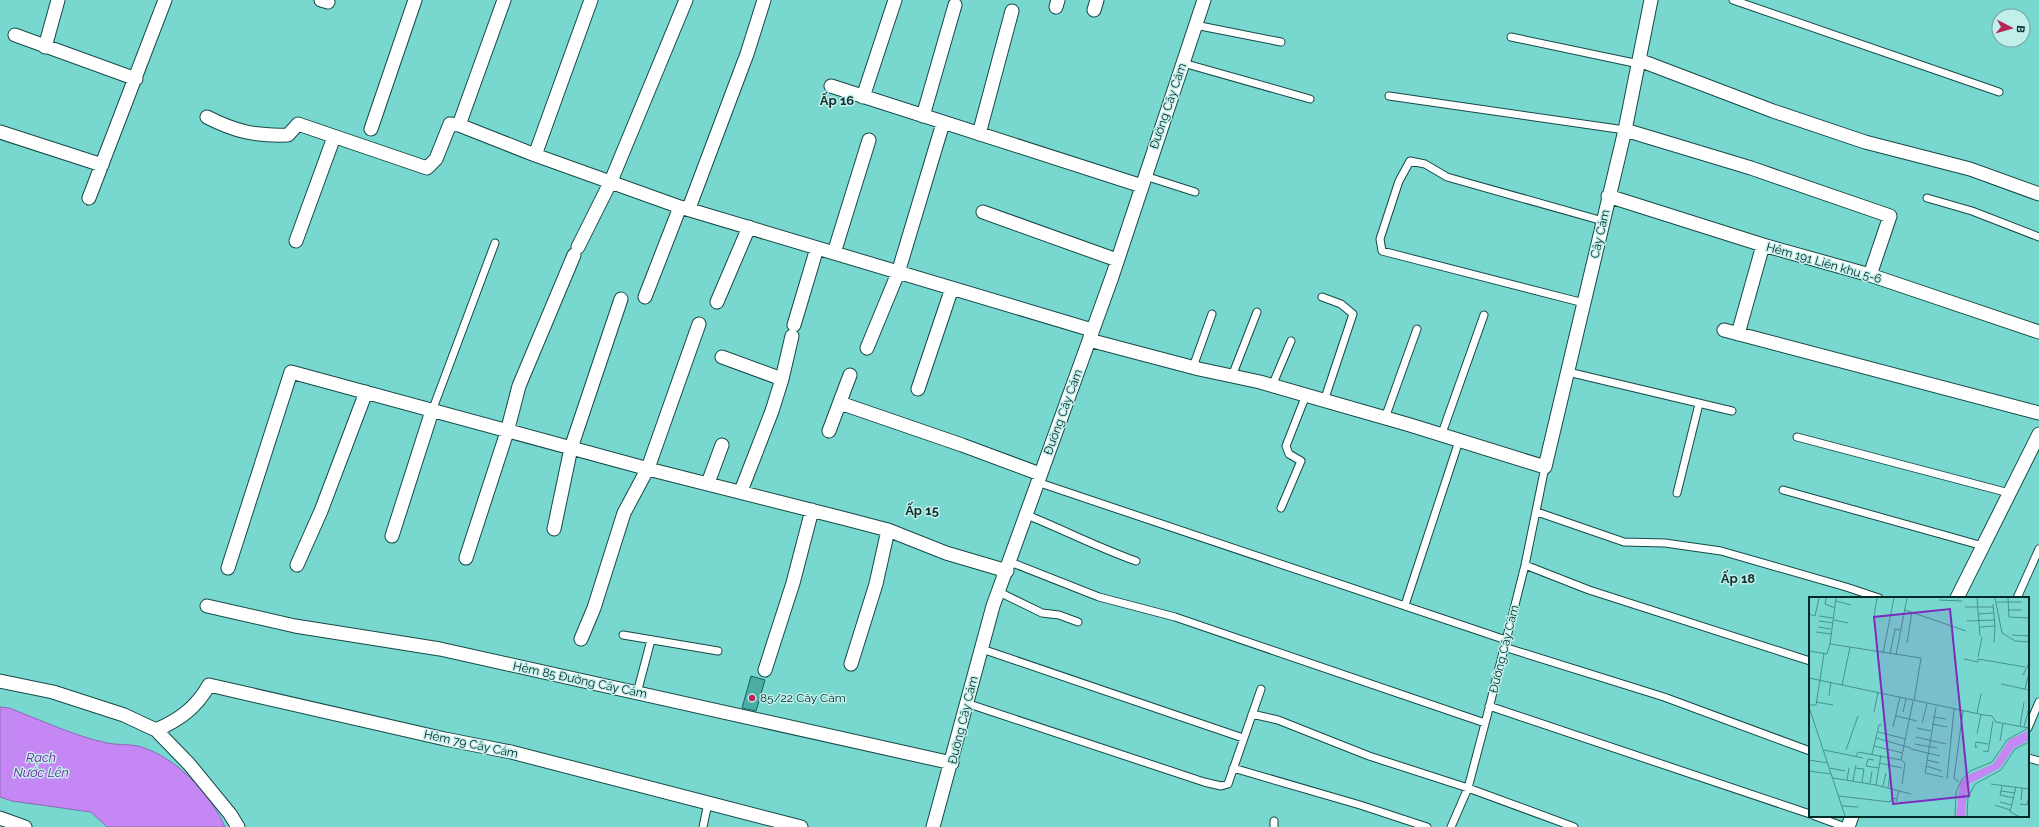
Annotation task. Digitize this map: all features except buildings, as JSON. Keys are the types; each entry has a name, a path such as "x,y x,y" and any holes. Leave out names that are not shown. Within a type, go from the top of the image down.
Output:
{"street":[{"path":"45,46 58,0"},
{"path":"89,198 136,79 165,0"},
{"path":"371,129 415,0"},
{"path":"459,125 504,0"},
{"path":"535,155 591,0"},
{"path":"466,558 507,432 520,386 576,251 611,181 686,0"},
{"path":"645,297 745,61 764,0"},
{"path":"863,97 895,0"},
{"name":"Đường Cây Cám","path":"933,827 952,763 966,703 999,592 1112,277 1204,0"},
{"name":"Cây Cám","path":"1545,467 1608,196 1626,130 1651,0"},
{"path":"923,116 955,5"},
{"path":"979,134 1012,11"},
{"path":"15,35 136,79"},
{"path":"1639,62 1780,114 1865,142 1970,169 2039,194"},
{"path":"831,86 979,134 1143,181"},
{"path":"207,117 228,128 264,135 288,135 298,124 426,168 436,158 450,124 459,125 535,155 684,207 952,288 1091,335 1193,367 1306,395 1545,467"},
{"path":"867,348 898,272 943,123"},
{"path":"1626,130 1752,168 1890,216 1870,275"},
{"path":"0,132 102,165"},
{"path":"296,241 334,137"},
{"path":"834,253 869,140"},
{"name":"Hẻm 191 Liên khu 5-6","path":"1608,196 1763,245 1870,275 2039,332"},
{"path":"983,212 1117,260"},
{"path":"717,302 749,227"},
{"path":"1738,334 1763,245"},
{"path":"741,491 782,379 793,330 816,248"},
{"path":"918,389 952,288"},
{"path":"554,529 571,448 621,299"},
{"path":"581,639 594,608 624,513 648,468 699,324"},
{"path":"1724,330 2039,413"},
{"path":"722,357 782,379"},
{"path":"228,568 290,372 507,432 888,530 946,553 1008,566"},
{"path":"829,431 850,375"},
{"path":"297,565 321,511 366,392"},
{"path":"840,403 962,444 1039,478"},
{"path":"392,536 432,411"},
{"path":"1958,597 2039,434"},
{"path":"708,483 722,445"},
{"path":"765,670 793,583 812,510"},
{"path":"851,664 876,584 888,530"},
{"name":"Hẻm 85 Đường Cây Cám","path":"207,606 295,626 440,649 952,763"},
{"path":"0,681 53,692 124,715 156,730 189,764 230,814 238,827"},
{"name":"Hẻm 79 Cây Cám","path":"156,730 177,721 202,697 209,685 445,739 511,752 801,827"},
{"path":"1846,827 1851,817"},
{"path":"7,823 25,827"}],"lane":[{"path":"1733,0 1999,92"},
{"path":"1195,26 1281,42"},
{"path":"1511,37 1639,62"},
{"path":"1183,63 1310,99"},
{"path":"1388,96 1626,130"},
{"path":"1584,302 1382,251 1380,239 1400,181 1410,161 1425,164 1447,177 1603,222"},
{"path":"1143,181 1195,192"},
{"path":"1927,198 1972,211 2039,237"},
{"path":"432,411 495,243"},
{"path":"1322,297 1341,304 1353,314 1324,401"},
{"path":"1232,376 1257,312"},
{"path":"1193,367 1212,314"},
{"path":"1441,436 1484,315"},
{"path":"1385,418 1417,329"},
{"path":"1272,386 1291,341"},
{"path":"1568,372 1732,411"},
{"path":"1281,508 1301,461 1289,454 1286,446 1306,395"},
{"path":"1677,493 1699,404"},
{"path":"1797,437 2009,493"},
{"path":"1405,605 1459,441"},
{"name":"Đường Cây Cám","path":"1451,827 1468,788 1485,723 1538,512 1545,467"},
{"path":"1039,478 1405,605 1505,644 1664,697 1809,751"},
{"path":"1783,490 1983,546"},
{"path":"1538,512 1624,542 1665,543 1721,551 1876,597"},
{"path":"1027,515 1076,535 1105,550 1136,561"},
{"path":"2017,597 2039,549"},
{"path":"1008,566 1099,597 1175,618 1485,723"},
{"path":"1525,566 1589,590 1809,661"},
{"path":"999,592 1042,613 1059,615 1078,622"},
{"path":"623,635 718,651"},
{"path":"637,693 651,640"},
{"path":"982,649 1243,738"},
{"path":"966,703 1204,782 1224,786 1228,784 1260,689"},
{"path":"2029,726 2039,702"},
{"path":"1489,706 1809,814"},
{"path":"1252,714 1278,720 1369,756 1468,788 1574,827"},
{"path":"2029,758 2039,761"},
{"path":"1233,768 1360,805 1427,827"},
{"path":"703,827 708,803"},
{"path":"1818,817 1846,827"}],"water":[{"name":"Rạch Nước Lên","path":"0,707 9,708 70,732 95,740 111,744 138,746 152,751 178,767 201,789 210,801 225,827 107,827 91,812 12,801 0,797"}],"place":[{"name":"85/22 Cây Cám","path":"752,698"}],"district":[{"name":"Ấp 16","path":"837,100"},
{"name":"Ấp 15","path":"922,510"},
{"name":"Ấp 18","path":"1738,578"}]}
